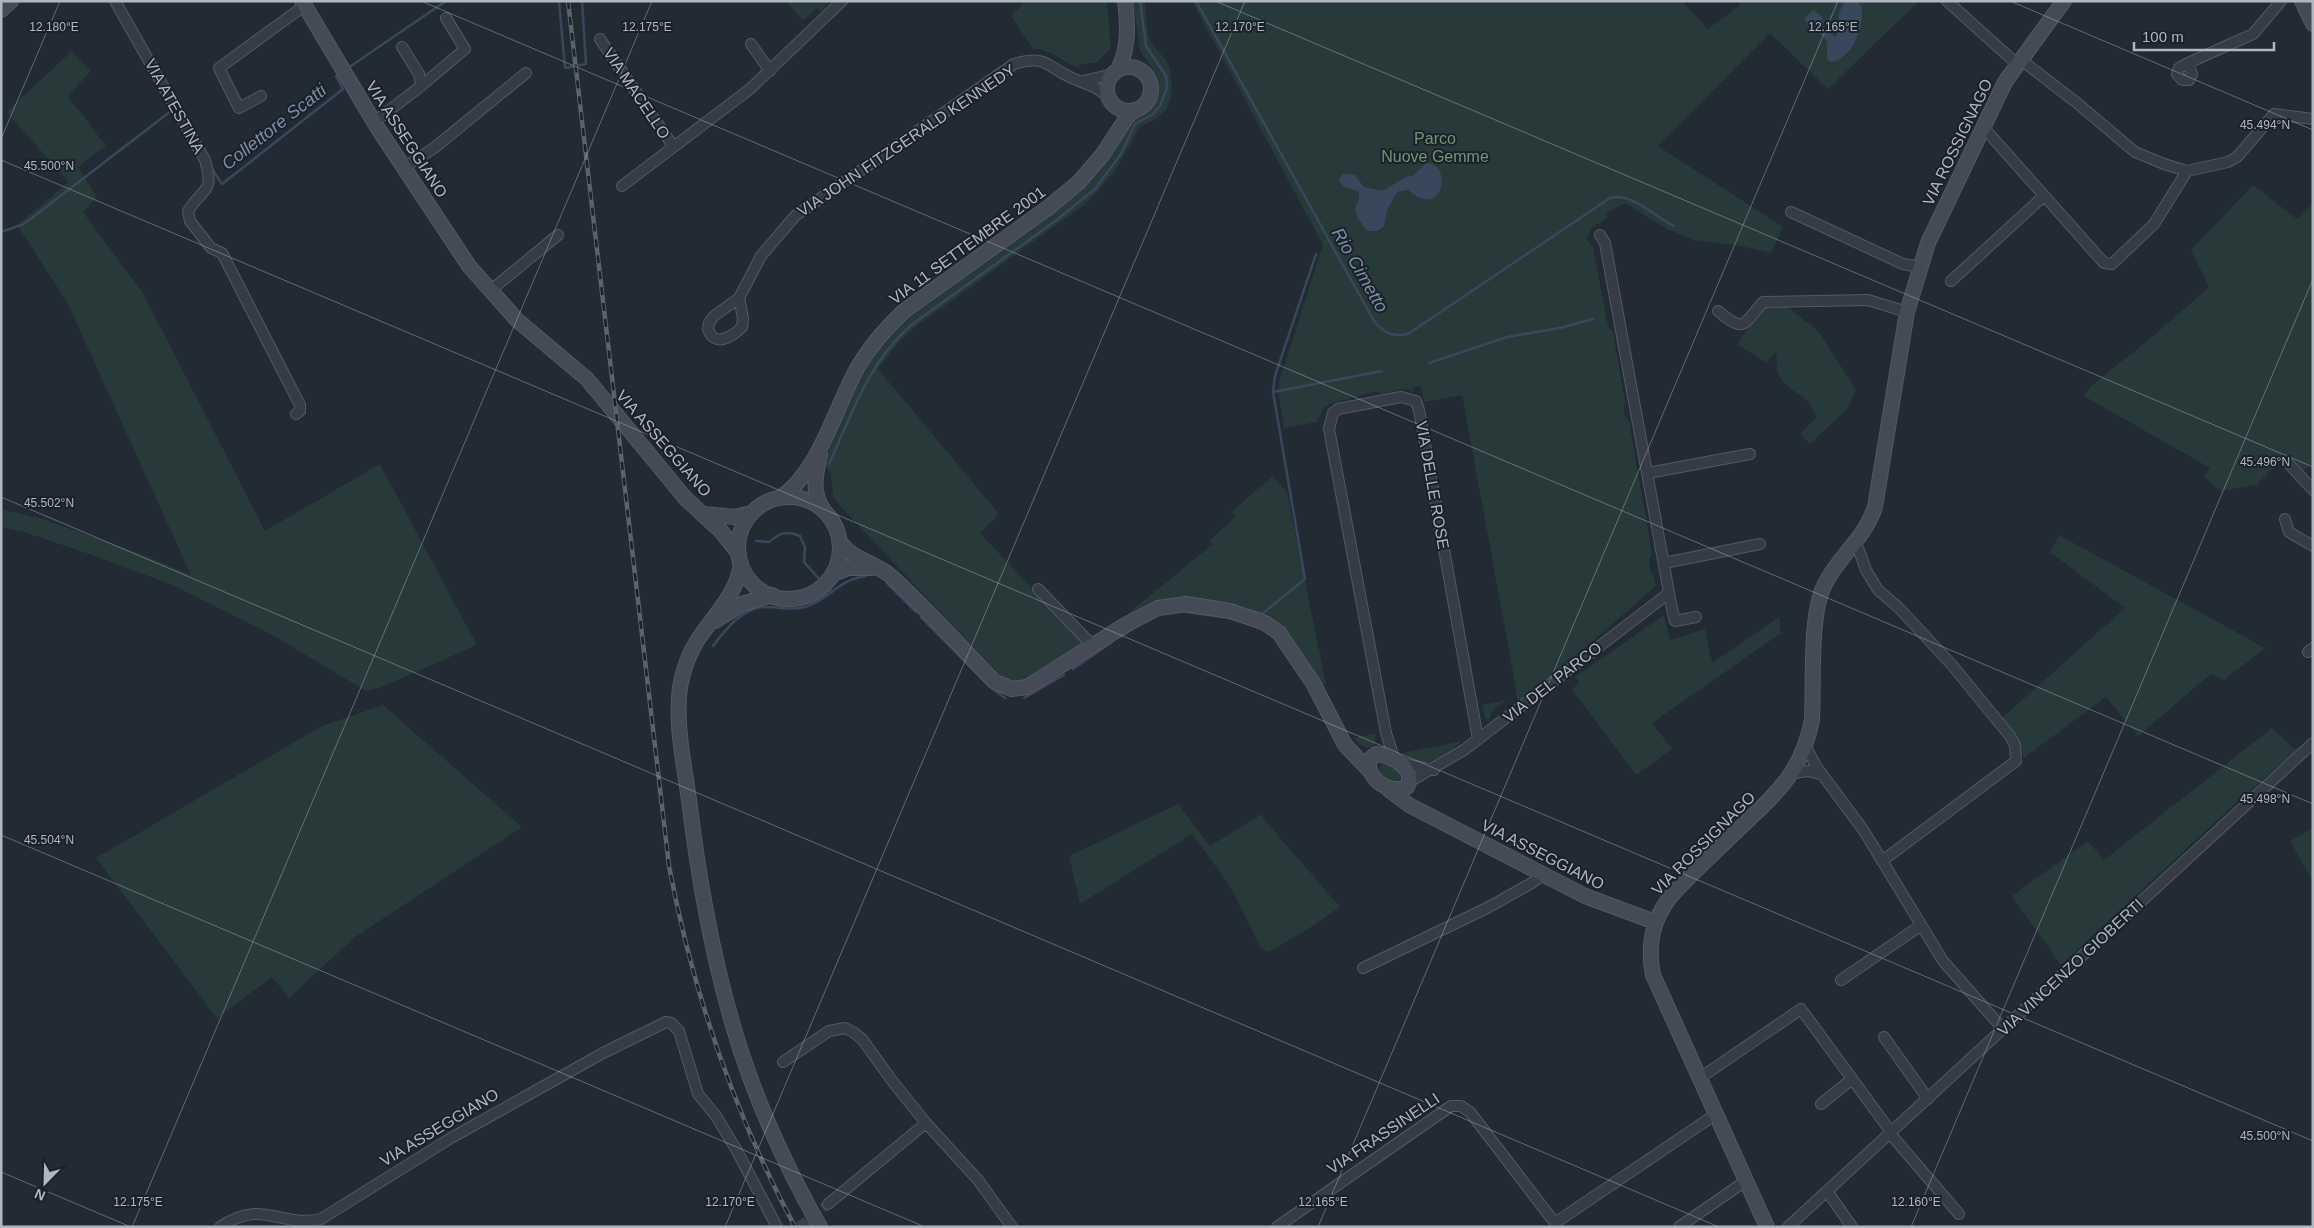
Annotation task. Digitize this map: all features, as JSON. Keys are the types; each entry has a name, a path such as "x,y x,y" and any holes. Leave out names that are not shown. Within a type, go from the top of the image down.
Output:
{"street":[{"path":"1,10 11,1"},
{"name":"VIA ATESTINA","path":"115,1 205,160 210,178 209,185 188,211 190,221 211,248 222,253 300,405 300,411 296,414"},
{"name":"VIA MACELLO","path":"622,186 750,89 842,1"},
{"name":"VIA 11 SETTEMBRE 2001","path":"780,498 799,479 823,443 857,368 866,353 891,324 904,311 1049,207 1078,182 1103,154 1134,110 1146,103 1151,91 1148,79 1140,69 1128,28 1125,1"},
{"path":"1947,1 2018,61 2077,102 2135,152 2187,171 2228,162 2237,157 2274,114 2313,118"},
{"name":"VIA ROSSIGNAGO","path":"1767,1227 1653,975 1651,943 1655,922 1661,909 1671,896 1771,799 1793,773 1806,747 1812,720 1816,606 1825,583 1872,517 1879,491 1907,312 1920,268 1938,220 1983,127 2018,61 2064,1"},
{"path":"2188,63 2253,34 2281,1"},
{"path":"2302,1 2313,24"},
{"path":"261,96 239,108 219,68 303,4"},
{"name":"VIA ASSEGGIANO","path":"303,4 403,168 466,262 517,320 587,379 686,499 704,514 740,558 753,583 772,595 786,598 799,597 812,593 824,585 833,574 848,568 877,568"},
{"path":"374,122 465,49 446,18"},
{"name":"VIA 11 SETTEMBRE 2001","path":"1114,136 1112,102 1107,86 1125,53 1128,28"},
{"name":"VIA MACELLO","path":"600,39 673,146"},
{"path":"751,44 770,71"},
{"path":"402,47 419,74 421,86"},
{"name":"VIA JOHN FITZGERALD KENNEDY","path":"739,298 761,256 795,216 1003,71 1024,61 1038,61 1053,65 1067,75 1099,89 1112,102"},
{"path":"1082,81 1129,67 1140,69"},
{"path":"403,168 434,148 526,73"},
{"path":"1112,102 1120,109 1134,110"},
{"path":"1983,127 2104,263 2112,264 2154,224 2187,171"},
{"path":"1951,281 2044,196"},
{"path":"1790,212 1903,264 1920,268"},
{"path":"490,291 558,235"},
{"path":"1600,235 1605,243 1675,621 1696,617"},
{"path":"1718,311 1740,326 1745,323 1763,302 1868,300 1907,312"},
{"name":"VIA DELLE ROSE","path":"1397,760 1386,733 1329,429 1333,412 1338,409 1401,397 1416,401 1478,739"},
{"name":"VIA 11 SETTEMBRE 2001","path":"823,443 815,479 817,501 824,511"},
{"path":"1648,473 1750,454"},
{"path":"2289,464 2313,490"},
{"name":"VIA ASSEGGIANO","path":"704,514 734,517 752,513 765,503 780,498 790,497 808,500 824,511 834,524 843,546 860,560 891,576 995,682 1012,689 1028,687 1133,620 1164,606 1186,604 1230,611 1264,623 1279,634 1313,682 1345,745 1378,782 1409,805 1543,875 1605,905 1655,922"},
{"path":"752,513 740,536 737,580 710,624 697,641 687,662 679,696 681,740 695,848 713,943 735,1032 753,1085 778,1144 820,1227"},
{"path":"2285,519 2290,532 2313,546"},
{"path":"833,574 838,560 839,540"},
{"path":"1856,542 1866,570 1878,590 1918,629 1970,686 2015,744 2016,761 1882,861"},
{"path":"1664,563 1760,544"},
{"path":"1038,589 1092,646"},
{"name":"VIA DEL PARCO","path":"1408,785 1434,770 1478,739 1669,593"},
{"path":"710,624 742,604 772,595"},
{"name":"VIA ASSEGGIANO","path":"1329,713 1357,750 1397,760"},
{"path":"1370,771 1369,762 1382,747 1386,733"},
{"name":"VIA VINCENZO GIOBERTI","path":"1788,1227 2313,744"},
{"path":"1806,747 1882,861 1943,962 2003,1029"},
{"path":"1397,760 1434,770"},
{"path":"1397,760 1408,776 1411,800 1418,809"},
{"path":"1793,773 1809,771 1823,775"},
{"path":"1388,788 1395,791 1408,785"},
{"path":"1363,968 1489,907 1543,875"},
{"path":"1841,980 1920,926"},
{"path":"1700,1078 1801,1009 1893,1137 1959,1214"},
{"name":"VIA ASSEGGIANO","path":"220,1227 235,1217 247,1213 260,1213 305,1222 321,1219 451,1138 518,1100 666,1022 671,1023 681,1037 698,1094 716,1116 737,1151 777,1227"},
{"path":"783,1062 829,1031 845,1028 862,1039 926,1123 978,1180 1012,1227"},
{"path":"1884,1037 1928,1098"},
{"path":"1820,1104 1852,1079"},
{"name":"VIA FRASSINELLI","path":"1276,1227 1451,1106 1460,1106 1470,1112 1555,1225 1716,1114"},
{"path":"828,1204 926,1123"},
{"path":"1679,1227 1747,1180"},
{"path":"1827,1191 1852,1227"}],"green space":[{"path":"786,1 830,1 821,11 817,8 803,21"},
{"path":"1026,1 1107,1 1111,48 1096,63 1081,64 1078,68 1052,53 1033,49 1011,16"},
{"path":"1133,1 1145,1 1148,34 1151,43 1166,60 1170,69 1172,85 1167,109 1157,118 1140,127 1116,169 1084,205 914,328 899,342 878,369 999,514 980,533 1085,644 1024,681 1015,682 1001,676 840,506 833,497 831,474 823,465 843,415 864,374 879,350 898,327 909,316 1059,208 1098,173 1117,147 1134,118 1152,105 1158,91 1157,76 1140,51"},
{"name":"Parco Nuove Gemme","path":"1192,1 1682,1 1708,29 1740,5 1738,1 1919,1 1828,89 1770,33 1658,146 1783,227 1771,253 1737,245 1697,241 1667,229 1625,203 1606,213 1608,217 1591,229 1589,235 1585,237 1593,248 1608,326 1613,332 1625,401 1624,412 1629,421 1652,553 1649,561 1651,573 1654,576 1656,586 1518,706 1462,395 1424,402 1421,386 1414,387 1414,392 1406,389 1380,394 1377,391 1332,403 1324,408 1317,422 1284,428 1278,391 1279,382 1323,245"},
{"path":"72,51 91,71 68,96 106,146 78,167 97,197 83,212 143,293 265,531 380,464 477,645 382,687 366,691 269,633 175,586 95,556 24,532 1,527 1,509 39,518 144,555 191,575 67,302 17,225 69,182 6,112"},
{"path":"2253,185 2297,219 2313,203 2313,463 2300,474 2281,460 2256,485 2221,491 2203,476 2210,468 2084,396 2091,386 2151,338 2209,287 2191,250"},
{"path":"1764,304 1787,306 1819,332 1856,390 1847,409 1810,444 1800,434 1816,418 1810,404 1788,387 1779,376 1776,352 1766,363 1737,344"},
{"path":"1273,476 1287,492 1326,684 1318,686 1309,669 1261,625 1180,605 1119,621 1213,544 1209,541 1235,517 1231,512"},
{"path":"2059,535 2265,648 2224,680 2211,674 2138,736 2106,697 2024,758 2018,748 2020,745 2002,718 2125,608 2050,552"},
{"path":"1664,615 1670,640 1705,629 1712,663 1779,617 1781,633 1652,723 1672,749 1636,775 1572,689 1579,683 1575,677"},
{"path":"1507,700 1493,710 1488,720 1485,717 1482,705"},
{"path":"383,705 522,827 355,937 289,998 272,977 217,1018 96,858 322,726"},
{"path":"2272,728 2298,752 2278,766 2225,813 2061,965 2012,896 2088,841 2104,860"},
{"path":"1376,733 1375,744 1367,748 1359,744 1354,738"},
{"path":"1462,741 1441,757 1427,762 1412,759 1403,753"},
{"path":"1381,762 1397,769 1401,779 1395,783 1386,779 1379,770"},
{"path":"1178,804 1210,846 1262,814 1264,819 1340,907 1305,931 1269,952 1261,948 1230,886 1192,834 1080,904 1069,856"},
{"path":"2313,828 2313,882 2290,841"}],"water":[{"path":"1845,1 1857,1 1862,7 1861,23 1856,40 1846,55 1832,62 1828,60 1826,40 1822,35 1808,28 1805,18 1813,10 1822,17 1823,27 1835,37 1839,32 1839,16"},
{"path":"1426,163 1434,165 1440,171 1441,188 1437,195 1430,199 1420,198 1408,190 1397,192 1387,210 1384,226 1377,231 1368,231 1355,211 1359,200 1358,191 1344,187 1338,180 1343,174 1355,175 1364,187 1382,191 1408,176 1413,176"}],"waterway":[{"name":"Collettore Scatti","path":"348,68 446,1"},
{"name":"Collettore Scatti","path":"559,1 565,68 586,64 582,1"},
{"path":"829,464 862,390 895,341 910,326 1058,219 1095,189 1121,154 1135,124 1153,114 1160,106 1167,88 1166,76 1146,46 1140,1"},
{"name":"Rio Cimetto","path":"1196,1 1374,321 1381,329 1389,333 1397,335 1408,334 1610,198 1618,197 1635,202 1674,226"},
{"name":"Collettore Scatti","path":"212,169 222,184 343,89 336,76 339,74"},
{"name":"Collettore Scatti","path":"1,232 24,224 171,111 174,115"},
{"path":"1249,610 1262,614 1305,579 1273,392 1275,376 1316,254"},
{"path":"1429,363 1507,337 1560,328 1593,319"},
{"path":"1273,392 1382,371"},
{"path":"756,541 769,542 777,536 787,533 800,536 805,547 804,562 820,580"},
{"path":"713,646 736,620 751,610 759,607 791,609 805,607 814,604 848,581 866,576"},
{"path":"887,583 916,612"},
{"path":"828,588 832,592"},
{"path":"1180,611 1222,617"},
{"path":"921,617 989,686 1005,698"},
{"path":"1120,637 1138,626"},
{"path":"1073,669 1112,642"},
{"path":"1024,698 1064,675"}],"tunnel":[{"path":"799,1227 828,1204"}],"railway":[{"path":"568,1 669,866 690,960 718,1051 753,1140 795,1227"}]}
